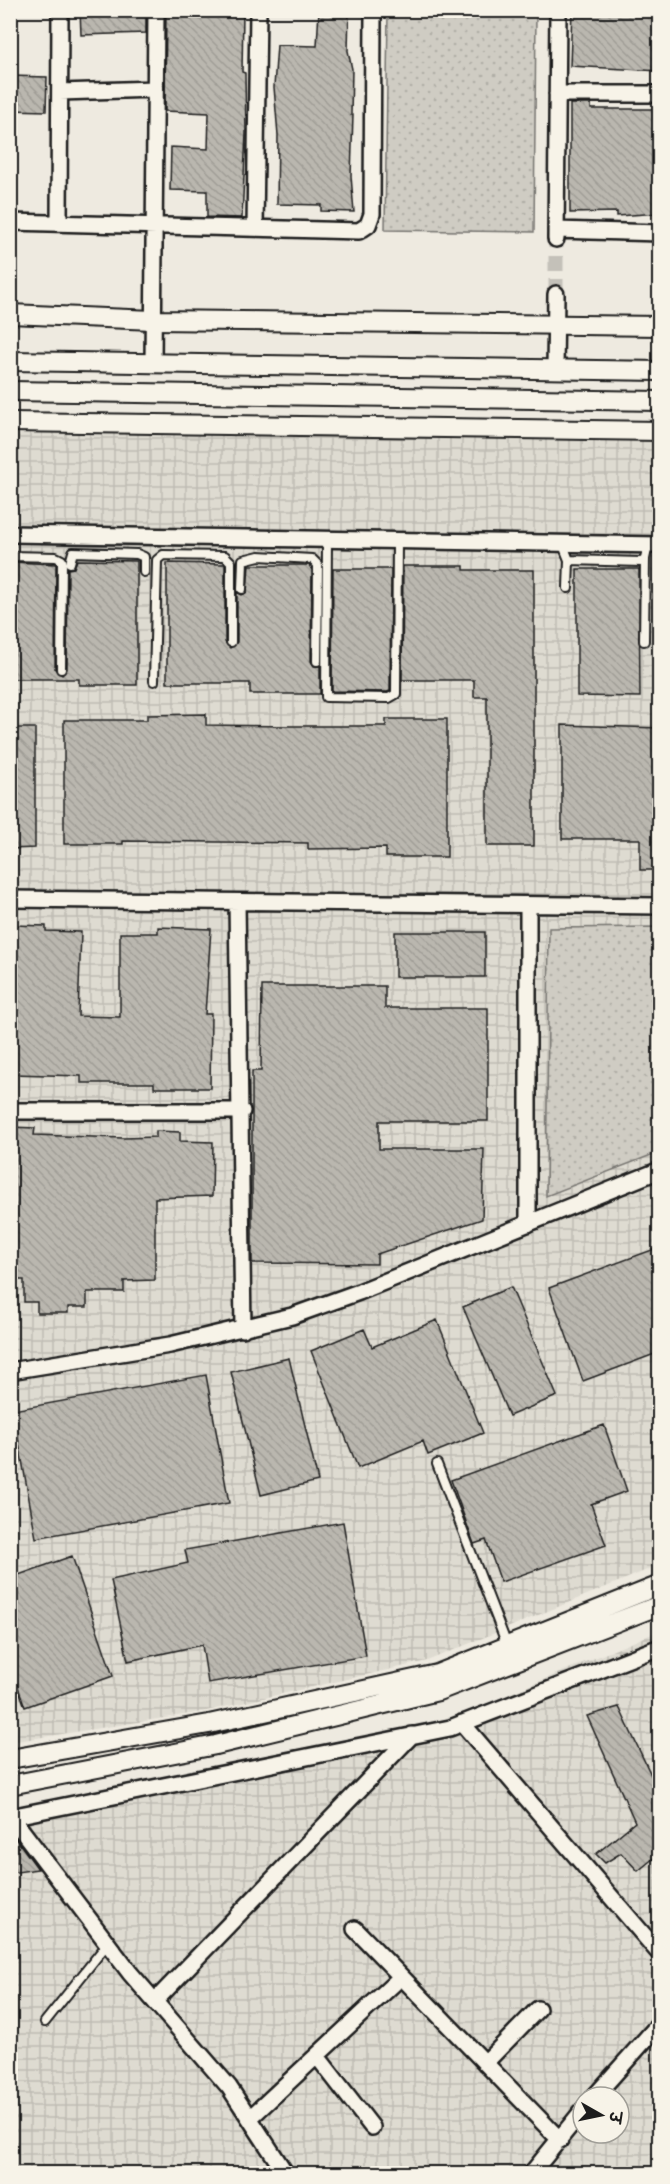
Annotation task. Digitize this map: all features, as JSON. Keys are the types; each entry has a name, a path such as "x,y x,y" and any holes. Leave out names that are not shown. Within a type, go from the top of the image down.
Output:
{"street":[{"path":"59,223 60,10"},
{"path":"153,363 156,10"},
{"path":"255,228 258,10"},
{"path":"10,222 359,231 369,225 372,214 374,10"},
{"path":"558,10 556,235 660,232"},
{"path":"60,92 155,89"},
{"path":"557,94 660,94"},
{"path":"555,370 556,294"},
{"path":"10,314 153,320 660,326"},
{"path":"10,361 660,371"},
{"path":"10,391 660,401"},
{"path":"10,422 660,431"},
{"path":"10,534 563,544 651,550"},
{"path":"10,899 660,906"},
{"path":"237,902 242,1111 243,1329"},
{"path":"528,905 528,1224"},
{"path":"10,1111 242,1111"},
{"path":"10,1371 170,1345 243,1329 359,1292 660,1170"},
{"path":"10,1759 209,1724 437,1674 660,1585"},
{"path":"10,1785 216,1744 438,1691 660,1605"},
{"path":"286,2174 230,2087 108,1943 11,1816 462,1723 660,1647"},
{"path":"462,1723 660,1953"},
{"path":"155,2001 412,1735"},
{"path":"355,1929 560,2140"},
{"path":"250,2118 401,1977"},
{"path":"485,2063 538,2009"},
{"path":"605,2085 660,2023"},
{"path":"317,2056 372,2127"},
{"path":"531,2174 571,2126"}],"lane":[{"path":"70,563 74,535"},
{"path":"137,554 138,536"},
{"path":"154,681 158,560 163,555 163,537"},
{"path":"225,538 225,556"},
{"path":"259,538 259,556"},
{"path":"320,539 326,697 337,698 389,698 396,694 397,540"},
{"path":"312,558 320,539"},
{"path":"563,544 569,560 568,588"},
{"path":"569,560 642,562 651,550"},
{"path":"644,641 651,550"},
{"path":"73,552 137,554 144,557 144,572"},
{"path":"163,555 225,556 231,562 231,642"},
{"path":"10,556 56,556 62,560 61,669"},
{"path":"242,589 243,560 259,556 312,558 318,565 316,661"},
{"path":"437,1464 508,1646"},
{"path":"45,2022 108,1943"}],"shaded area":[{"path":"388,11 536,11 534,232 385,230"},
{"path":"11,429 659,431 659,1565 427,1661 202,1712 11,1742"},
{"path":"659,927 659,1152 546,1196 549,928"},
{"path":"659,1631 659,2173 11,2174 11,1808 80,1797 445,1721"}],"building":[{"path":"80,10 146,10 146,33 81,35"},
{"path":"166,10 243,12 242,72 245,73 246,133 242,218 207,217 207,191 170,190 171,147 208,149 209,113 165,111"},
{"path":"319,10 349,10 348,51 352,69 351,115 353,115 351,176 354,212 321,211 321,205 277,204 278,135 274,87 277,45 317,46"},
{"path":"572,10 660,10 660,71 570,66"},
{"path":"10,76 47,77 46,111 10,110"},
{"path":"570,104 591,104 591,109 660,109 660,213 617,216 617,212 570,213"},
{"path":"77,560 137,561 137,685 79,685 79,679 10,679 10,562 56,564 55,669 62,675 67,669 68,569 74,568"},
{"path":"167,563 225,564 225,642 230,648 237,642 237,592 242,595 247,592 249,565 309,565 312,570 311,661 314,666 320,666 320,694 250,694 250,683 167,683"},
{"path":"403,566 464,566 464,570 534,570 534,846 487,846 487,697 474,697 474,680 402,680"},
{"path":"333,569 391,569 390,691 332,691"},
{"path":"577,569 639,569 640,697 577,696"},
{"path":"206,714 206,725 386,726 386,719 447,719 447,857 386,857 386,848 308,849 308,843 123,841 123,844 64,844 64,720 147,720 147,715"},
{"path":"562,725 660,728 660,870 640,870 640,839 562,839"},
{"path":"10,728 35,728 35,848 10,849"},
{"path":"13,925 46,926 46,931 81,932 78,1016 120,1017 120,933 158,933 158,927 211,929 205,1014 211,1014 210,1088 154,1088 154,1083 81,1083 81,1076 13,1074"},
{"path":"395,932 485,932 485,977 395,977"},
{"path":"262,986 385,986 385,1008 488,1008 488,1121 379,1121 379,1149 484,1149 482,1219 377,1254 377,1264 252,1263 252,1071 261,1071"},
{"path":"10,1127 35,1128 34,1135 124,1138 156,1137 156,1131 180,1132 180,1141 213,1142 212,1196 155,1198 155,1280 124,1281 124,1292 87,1292 87,1307 68,1307 68,1313 37,1313 37,1302 24,1302 24,1280 10,1280"},
{"path":"660,1247 660,1352 583,1381 549,1288"},
{"path":"511,1287 557,1396 509,1416 463,1307"},
{"path":"437,1320 483,1433 428,1455 423,1441 358,1468 311,1351 364,1329 372,1347"},
{"path":"289,1358 318,1481 261,1495 231,1372"},
{"path":"206,1375 229,1503 36,1538 13,1410"},
{"path":"604,1425 627,1491 591,1504 606,1545 501,1582 486,1540 474,1544 451,1480"},
{"path":"343,1522 366,1656 208,1683 202,1645 128,1661 111,1580 188,1563 185,1550"},
{"path":"72,1556 113,1676 25,1707 10,1664 10,1578"},
{"path":"619,1707 660,1794 660,1853 638,1871 621,1853 605,1863 596,1854 635,1822 587,1716"},
{"path":"10,1832 22,1847 38,1869 10,1873"}],"tunnel":[{"path":"556,239 556,294"}]}
